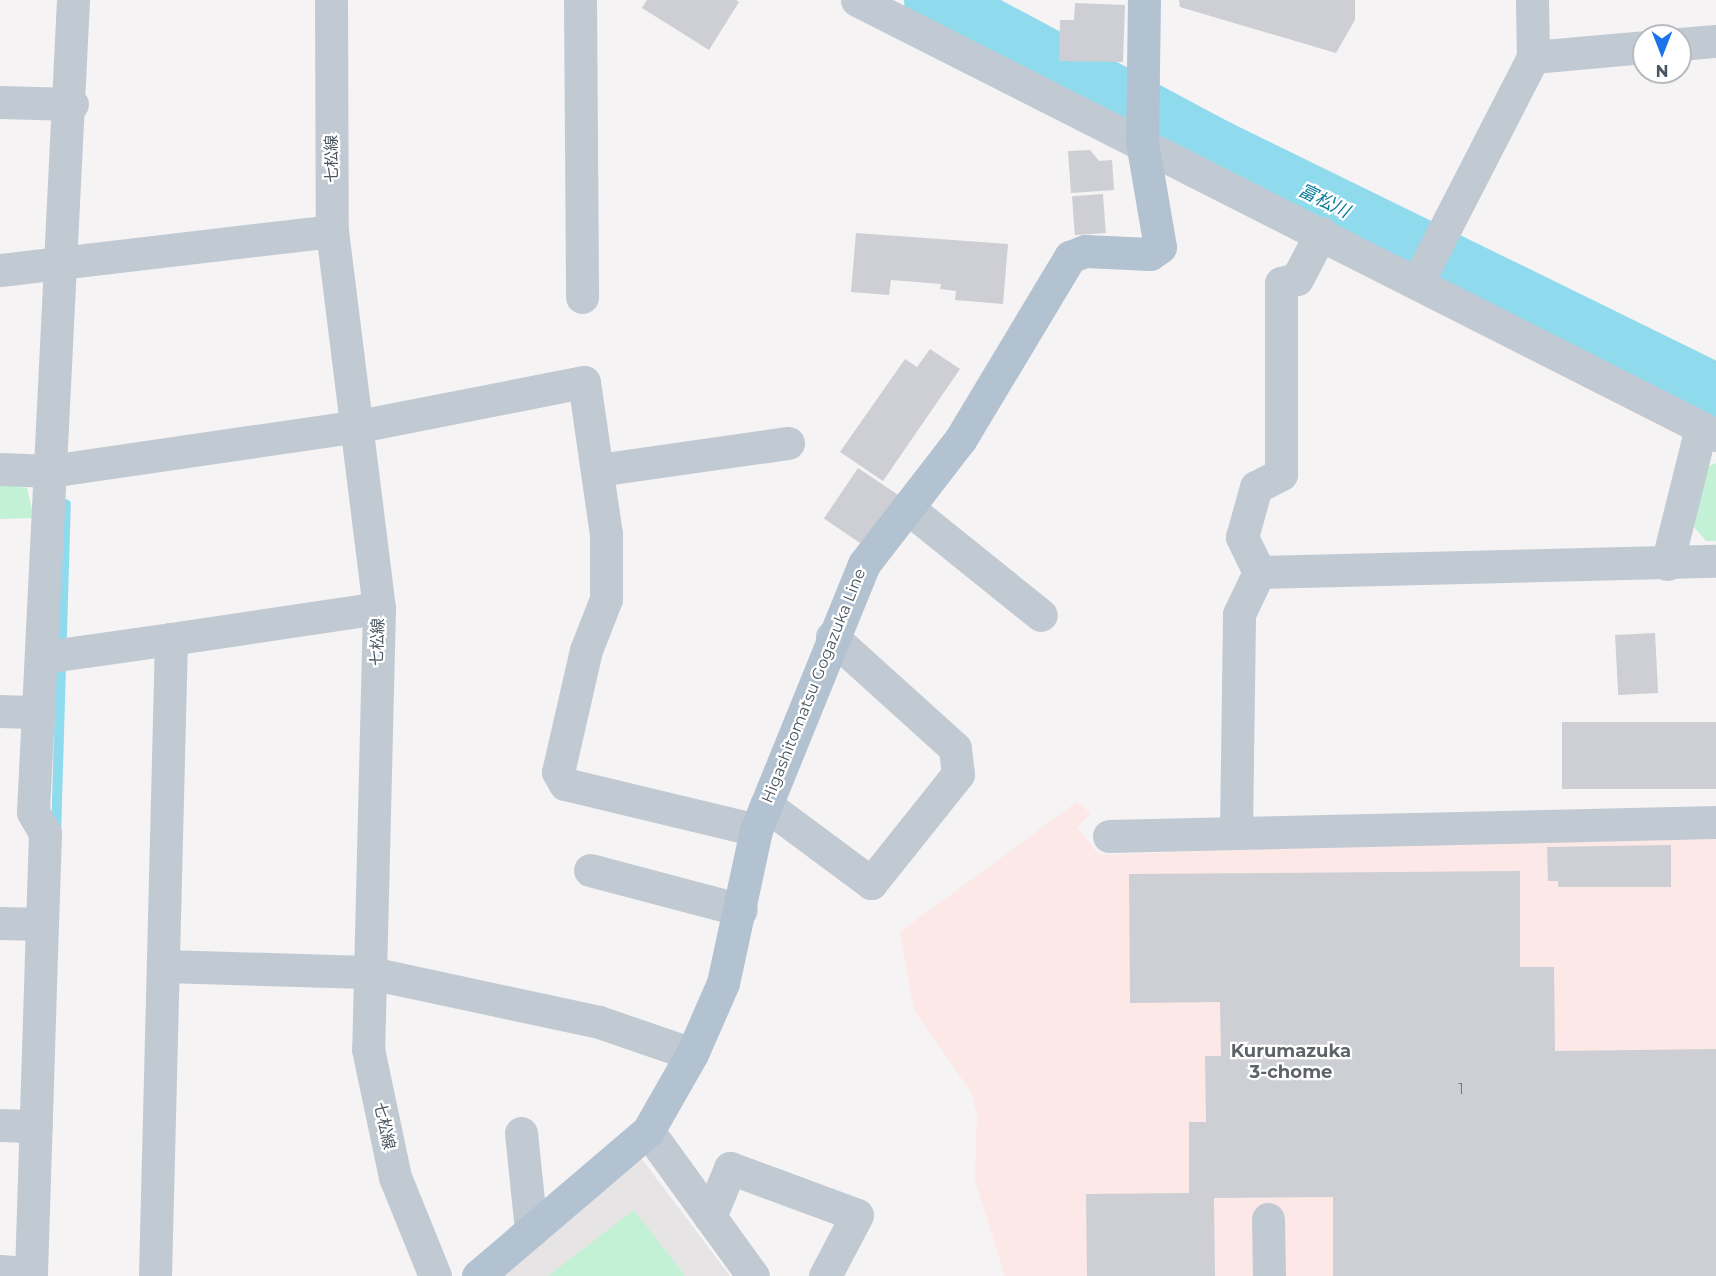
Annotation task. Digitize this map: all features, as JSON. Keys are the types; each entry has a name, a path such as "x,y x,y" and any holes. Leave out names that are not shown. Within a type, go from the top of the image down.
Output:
{"main road":[{"name":"Higashitomatsu Gogazuka Line","path":"478,1276 648,1131 692,1054 723,983 761,817 832,637 864,564 960,441 1070,257 1085,251 1149,254 1160,247 1142,142 1144,0"}],"street":[{"path":"0,1271 31,1273 45,833 33,812 37,711 44,657 60,265 72,104 73,0"},
{"name":"七松線","path":"331,0 332,231 360,426 379,608 366,972 368,1049 395,1177 435,1276"},
{"path":"580,0 582,297"},
{"path":"1417,283 1533,57 1532,0"},
{"path":"861,1 1709,431 1667,564"},
{"path":"1692,45 1715,48"},
{"path":"1533,57 1632,48"},
{"path":"0,102 72,104"},
{"path":"0,270 60,265 332,231"},
{"path":"1259,572 1242,537 1256,487 1281,474 1281,283 1297,279 1321,233"},
{"path":"0,470 50,471 360,426 584,382 606,534 606,599 586,650 558,772 566,784 761,817 871,883 958,774 955,748 832,637"},
{"path":"598,470 788,443"},
{"path":"909,509 1041,615"},
{"path":"1259,572 1667,564 1716,561"},
{"path":"1236,832 1239,614 1259,572"},
{"path":"44,657 379,608"},
{"path":"155,1276 165,966 171,639"},
{"path":"0,711 37,711"},
{"path":"1109,836 1716,822"},
{"path":"590,870 741,910"},
{"path":"0,923 42,924"},
{"path":"165,966 366,972 599,1022 692,1054"},
{"path":"0,1125 36,1126"},
{"path":"648,1131 753,1276"},
{"path":"521,1133 531,1230"},
{"path":"710,1217 730,1168 857,1215 825,1276"},
{"path":"1268,1219 1269,1276"}],"shaded area":[{"path":"1077,802 1091,813 1077,827 1099,855 1716,832 1716,1276 1005,1276 975,1180 977,1114 971,1092 914,1010 900,932"},
{"path":"641,1158 730,1276 498,1276"}],"green space":[{"path":"1716,463 1716,541 1706,541 1688,520 1702,469"},
{"path":"0,484 27,488 34,518 0,519"},
{"path":"634,1210 685,1276 548,1276"}],"building":[{"path":"647,0 736,0 739,2 709,50 642,8"},
{"path":"1179,0 1355,0 1355,20 1336,53 1180,7"},
{"path":"1075,3 1125,5 1123,62 1059,61 1060,20 1074,20"},
{"path":"1090,150 1099,161 1112,160 1114,190 1071,193 1068,151"},
{"path":"1103,194 1106,233 1075,235 1072,196"},
{"path":"856,233 1008,244 1003,304 955,300 956,291 940,289 941,284 891,280 889,295 851,292"},
{"path":"930,349 960,369 883,481 840,452 905,359 917,367"},
{"path":"858,468 898,495 864,545 824,519"},
{"path":"1655,633 1658,693 1618,695 1615,635"},
{"path":"1562,722 1716,722 1716,789 1562,789"},
{"path":"1671,845 1671,887 1558,887 1558,881 1548,881 1547,847"},
{"path":"1520,871 1520,967 1554,967 1555,1051 1716,1049 1716,1276 1333,1276 1333,1197 1214,1198 1215,1276 1087,1276 1086,1194 1189,1193 1189,1122 1206,1122 1205,1056 1221,1056 1220,1002 1130,1003 1129,874"}],"waterway":[{"name":"富松川","path":"935,0 1216,150 1716,395"},
{"path":"56,835 66,504"}],"district":[{"name":"Kurumazuka 3-chome","path":"1291,1062"}]}
